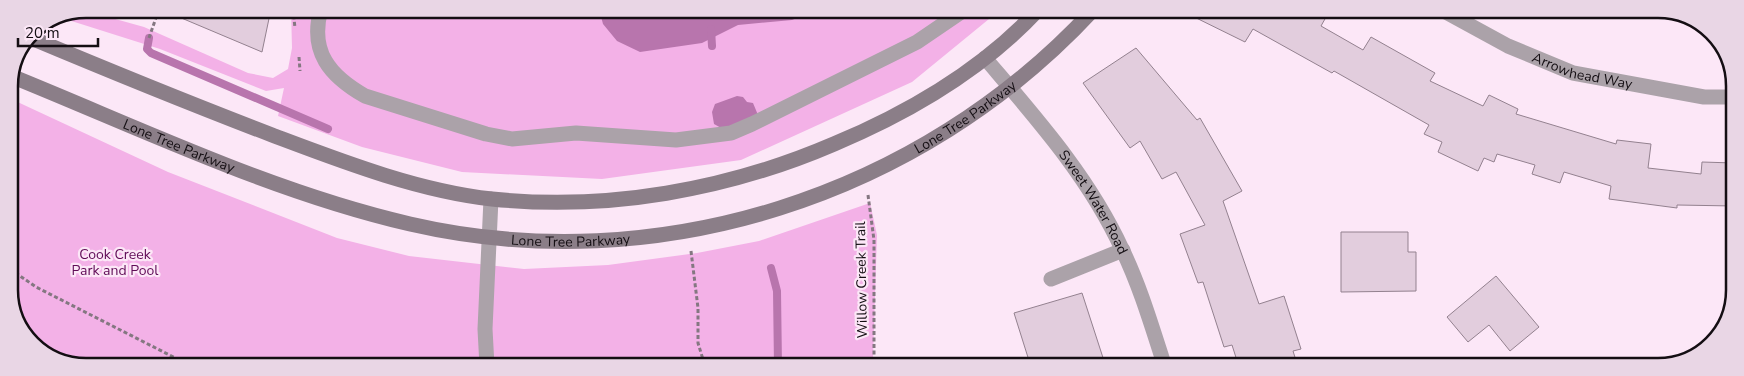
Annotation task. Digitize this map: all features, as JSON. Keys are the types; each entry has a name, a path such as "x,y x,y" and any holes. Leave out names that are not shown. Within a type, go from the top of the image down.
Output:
{"street":[{"path":"320,18 318,37 331,72 347,86 365,96 486,134 512,139 576,133 676,140 731,132 752,124 918,42 952,18"},
{"path":"35,40 168,95 348,164 420,184 491,199 575,202 660,195 735,180 803,158 849,138 918,102 985,58 1029,18"},
{"name":"Lone Tree Parkway","path":"18,79 250,173 332,203 411,224 489,238 584,243 665,235 746,219 818,195 897,161 957,126 1010,87 1060,44 1085,18"},
{"name":"Arrowhead Way","path":"1457,18 1508,46 1573,73 1704,97 1726,97"},
{"name":"Sweet Water Road","path":"985,58 1054,138 1109,223 1123,250 1162,358"},
{"path":"486,358 484,329 491,199"},
{"path":"1051,279 1123,250"}],"path":[{"path":"149,38 156,18"},
{"name":"Willow Creek Trail","path":"867,192 874,240 874,358"},
{"path":"690,248 698,308 698,343 703,358"},
{"path":"18,275 36,287 175,358"}],"green space":[{"path":"112,18 144,27 248,73 273,78 288,69 292,48 291,18 990,18 912,82 741,160 602,179 462,172 362,147 278,116 284,88 266,91 160,49 69,20"},
{"name":"Cook Creek Park and Pool","path":"18,102 168,172 337,238 409,256 524,269 608,265 697,253 759,241 870,203 877,235 873,358 72,357 48,347 37,339 29,328 19,304"}],"shaded area":[{"path":"601,18 797,18 738,25 702,43 640,52 617,41 603,24"},
{"path":"737,96 753,103 758,115 723,129 714,124 712,112 715,104"}],"building":[{"path":"181,18 269,18 262,52"},
{"path":"1196,18 1326,18 1321,26 1363,50 1371,37 1435,73 1430,81 1483,106 1489,95 1518,109 1516,114 1616,144 1617,140 1651,144 1648,168 1701,174 1702,162 1726,163 1726,206 1677,205 1677,208 1609,199 1611,186 1564,172 1560,183 1532,174 1535,165 1497,154 1494,162 1484,158 1478,171 1438,152 1442,142 1424,134 1429,125 1334,71 1332,73 1253,29 1245,42"},
{"path":"1136,48 1197,120 1200,118 1242,191 1223,201 1259,304 1284,296 1301,349 1293,351 1295,358 1236,358 1232,345 1224,347 1203,282 1198,283 1180,234 1205,225 1176,172 1162,179 1140,141 1130,148 1083,83"},
{"path":"1341,232 1408,232 1408,252 1416,252 1416,291 1341,292"},
{"path":"1496,276 1539,327 1510,351 1489,325 1468,342 1447,317"},
{"path":"1082,293 1103,358 1028,358 1014,313"}],"waterway":[{"path":"711,29 712,46"},
{"path":"149,38 147,49 151,53 328,129"},
{"path":"771,268 777,291 778,358"}]}
